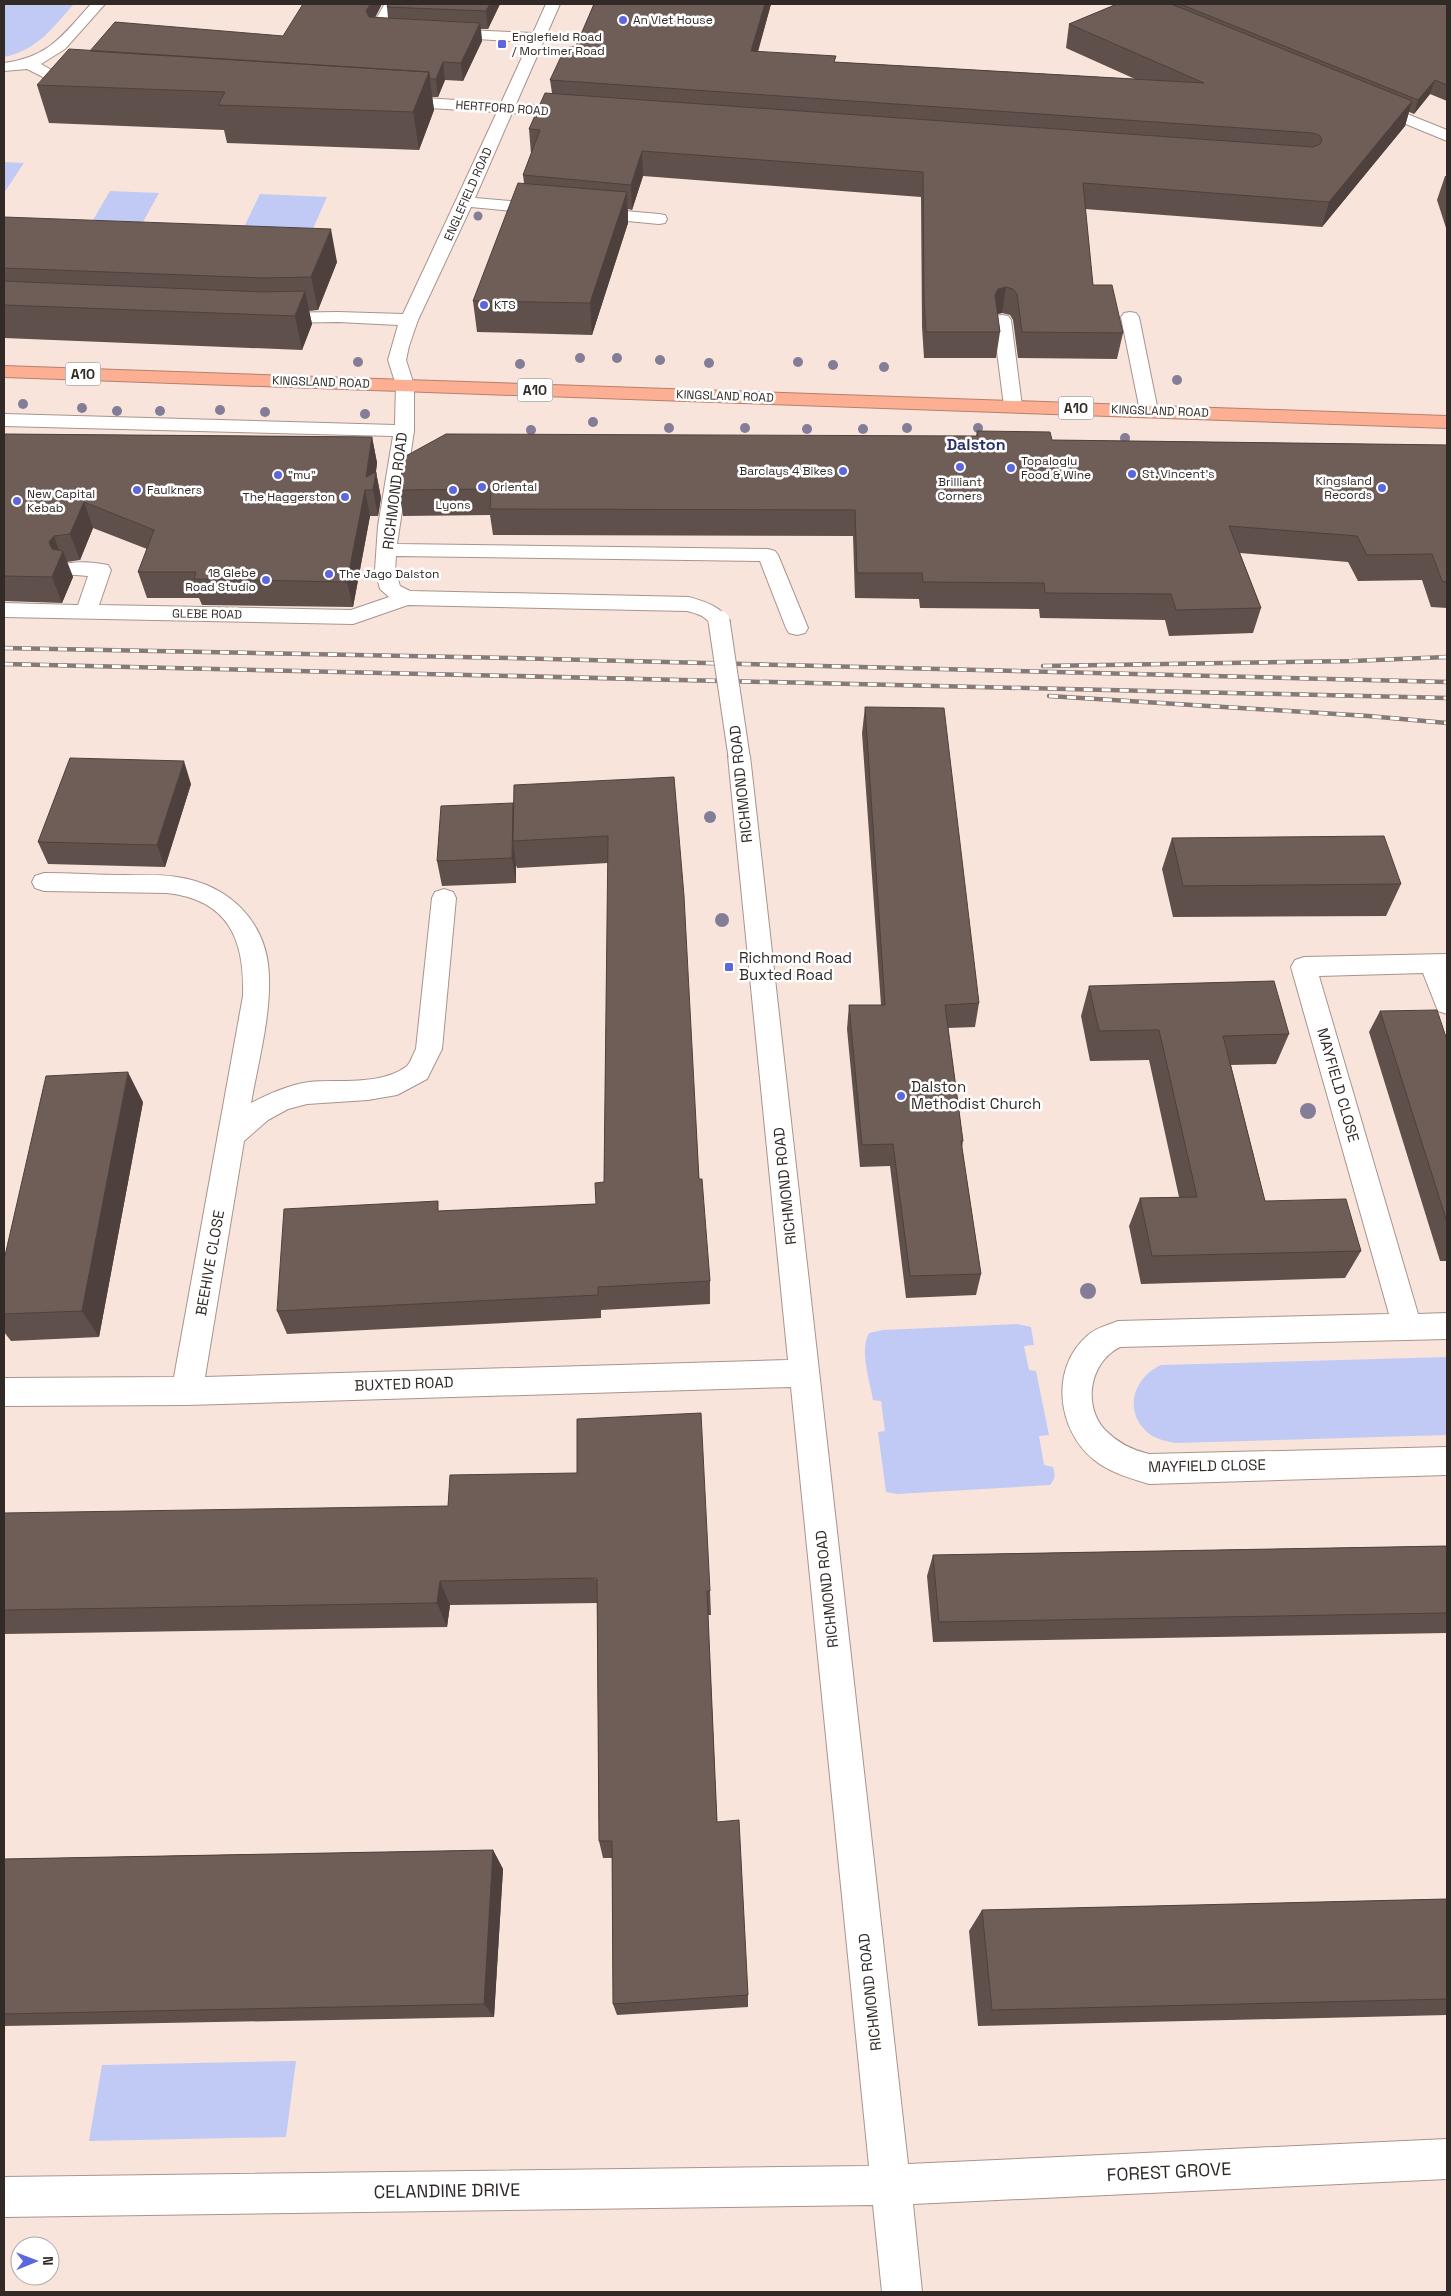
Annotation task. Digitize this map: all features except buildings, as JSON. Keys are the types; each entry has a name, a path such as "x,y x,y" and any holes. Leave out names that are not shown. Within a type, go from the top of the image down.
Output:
{"highway":[{"name":"KINGSLAND ROAD","path":"4,370 1447,422"}],"street":[{"path":"4,67 30,64 45,56 61,44 98,4"},
{"name":"ENGLEFIELD ROAD","path":"405,385 397,360 409,320 465,202 553,4"},
{"path":"389,8 377,30 414,32"},
{"path":"433,33 537,38"},
{"path":"30,64 50,75 68,80 99,83"},
{"path":"1357,99 1447,136"},
{"name":"HERTFORD ROAD","path":"376,100 589,113"},
{"path":"465,202 659,219"},
{"path":"253,317 304,319 338,317 409,320"},
{"path":"1130,317 1149,411"},
{"path":"1002,320 1012,406"},
{"name":"RICHMOND ROAD","path":"405,385 404,431 388,526 385,570 391,589 406,598 689,604 709,611 719,621 739,756 902,2292"},
{"path":"4,420 404,431"},
{"path":"387,550 768,555 797,628"},
{"path":"71,570 101,570 86,612"},
{"name":"GLEBE ROAD","path":"4,610 353,617 406,598"},
{"name":"BEEHIVE CLOSE","path":"44,882 166,885 192,889 214,899 232,911 247,930 254,950 257,981 233,1135 187,1391"},
{"path":"233,1135 258,1112 281,1100 307,1093 368,1089 397,1084 418,1072 429,1049 444,898"},
{"name":"MAYFIELD CLOSE","path":"1407,1327 1304,967 1440,963 1447,1004"},
{"name":"MAYFIELD CLOSE","path":"1447,1326 1118,1334 1097,1345 1084,1362 1076,1380 1077,1408 1086,1432 1102,1448 1123,1462 1149,1470 1447,1461"},
{"name":"BUXTED ROAD","path":"4,1392 187,1391 805,1373"},
{"name":"FOREST GROVE","path":"890,2185 1447,2159"},
{"name":"CELANDINE DRIVE","path":"4,2197 890,2185"}],"shaded area":[{"path":"4,4 74,4 44,37 16,54 4,57"},
{"path":"4,162 24,163 4,193"},
{"path":"110,191 159,193 143,222 93,220"},
{"path":"260,194 327,197 312,231 243,229"},
{"path":"1017,1324 1031,1327 1034,1345 1024,1346 1029,1370 1036,1371 1049,1435 1039,1436 1044,1465 1053,1467 1054,1476 1052,1483 1050,1485 897,1494 886,1492 878,1432 885,1431 881,1401 873,1400 865,1357 866,1340 869,1333 883,1330"},
{"path":"1447,1357 1447,1435 1176,1443 1160,1439 1147,1432 1135,1414 1134,1404 1138,1386 1144,1377 1161,1365"},
{"path":"296,2061 286,2137 89,2141 102,2065"}],"railway":[{"path":"4,648 510,658 1447,682"},
{"path":"1043,666 1352,661 1447,657"},
{"path":"4,664 1447,698"},
{"path":"1049,696 1368,716 1447,723"}],"place":[{"name":"An Viet House","path":"623,20"},
{"name":"Englefield Road / Mortimer Road","path":"502,44"},
{"name":"KTS","path":"484,305"},
{"name":"Brilliant Corners","path":"960,467"},
{"name":"Topaloglu Food & Wine","path":"1011,468"},
{"name":"Barclays 4 Bikes","path":"843,471"},
{"name":"St. Vincent's","path":"1132,474"},
{"name":"\"mu\"","path":"278,475"},
{"name":"Oriental","path":"482,487"},
{"name":"Kingsland Records","path":"1382,488"},
{"name":"Faulkners","path":"137,490"},
{"name":"Lyons","path":"453,490"},
{"name":"The Haggerston","path":"345,497"},
{"name":"New Capital Kebab","path":"17,501"},
{"name":"The Jago Dalston","path":"329,574"},
{"name":"18 Glebe Road Studio","path":"266,580"},
{"name":"Richmond Road Buxted Road","path":"729,967"},
{"name":"Dalston Methodist Church","path":"901,1096"}],"district":[{"name":"Dalston","path":"976,444"}]}
